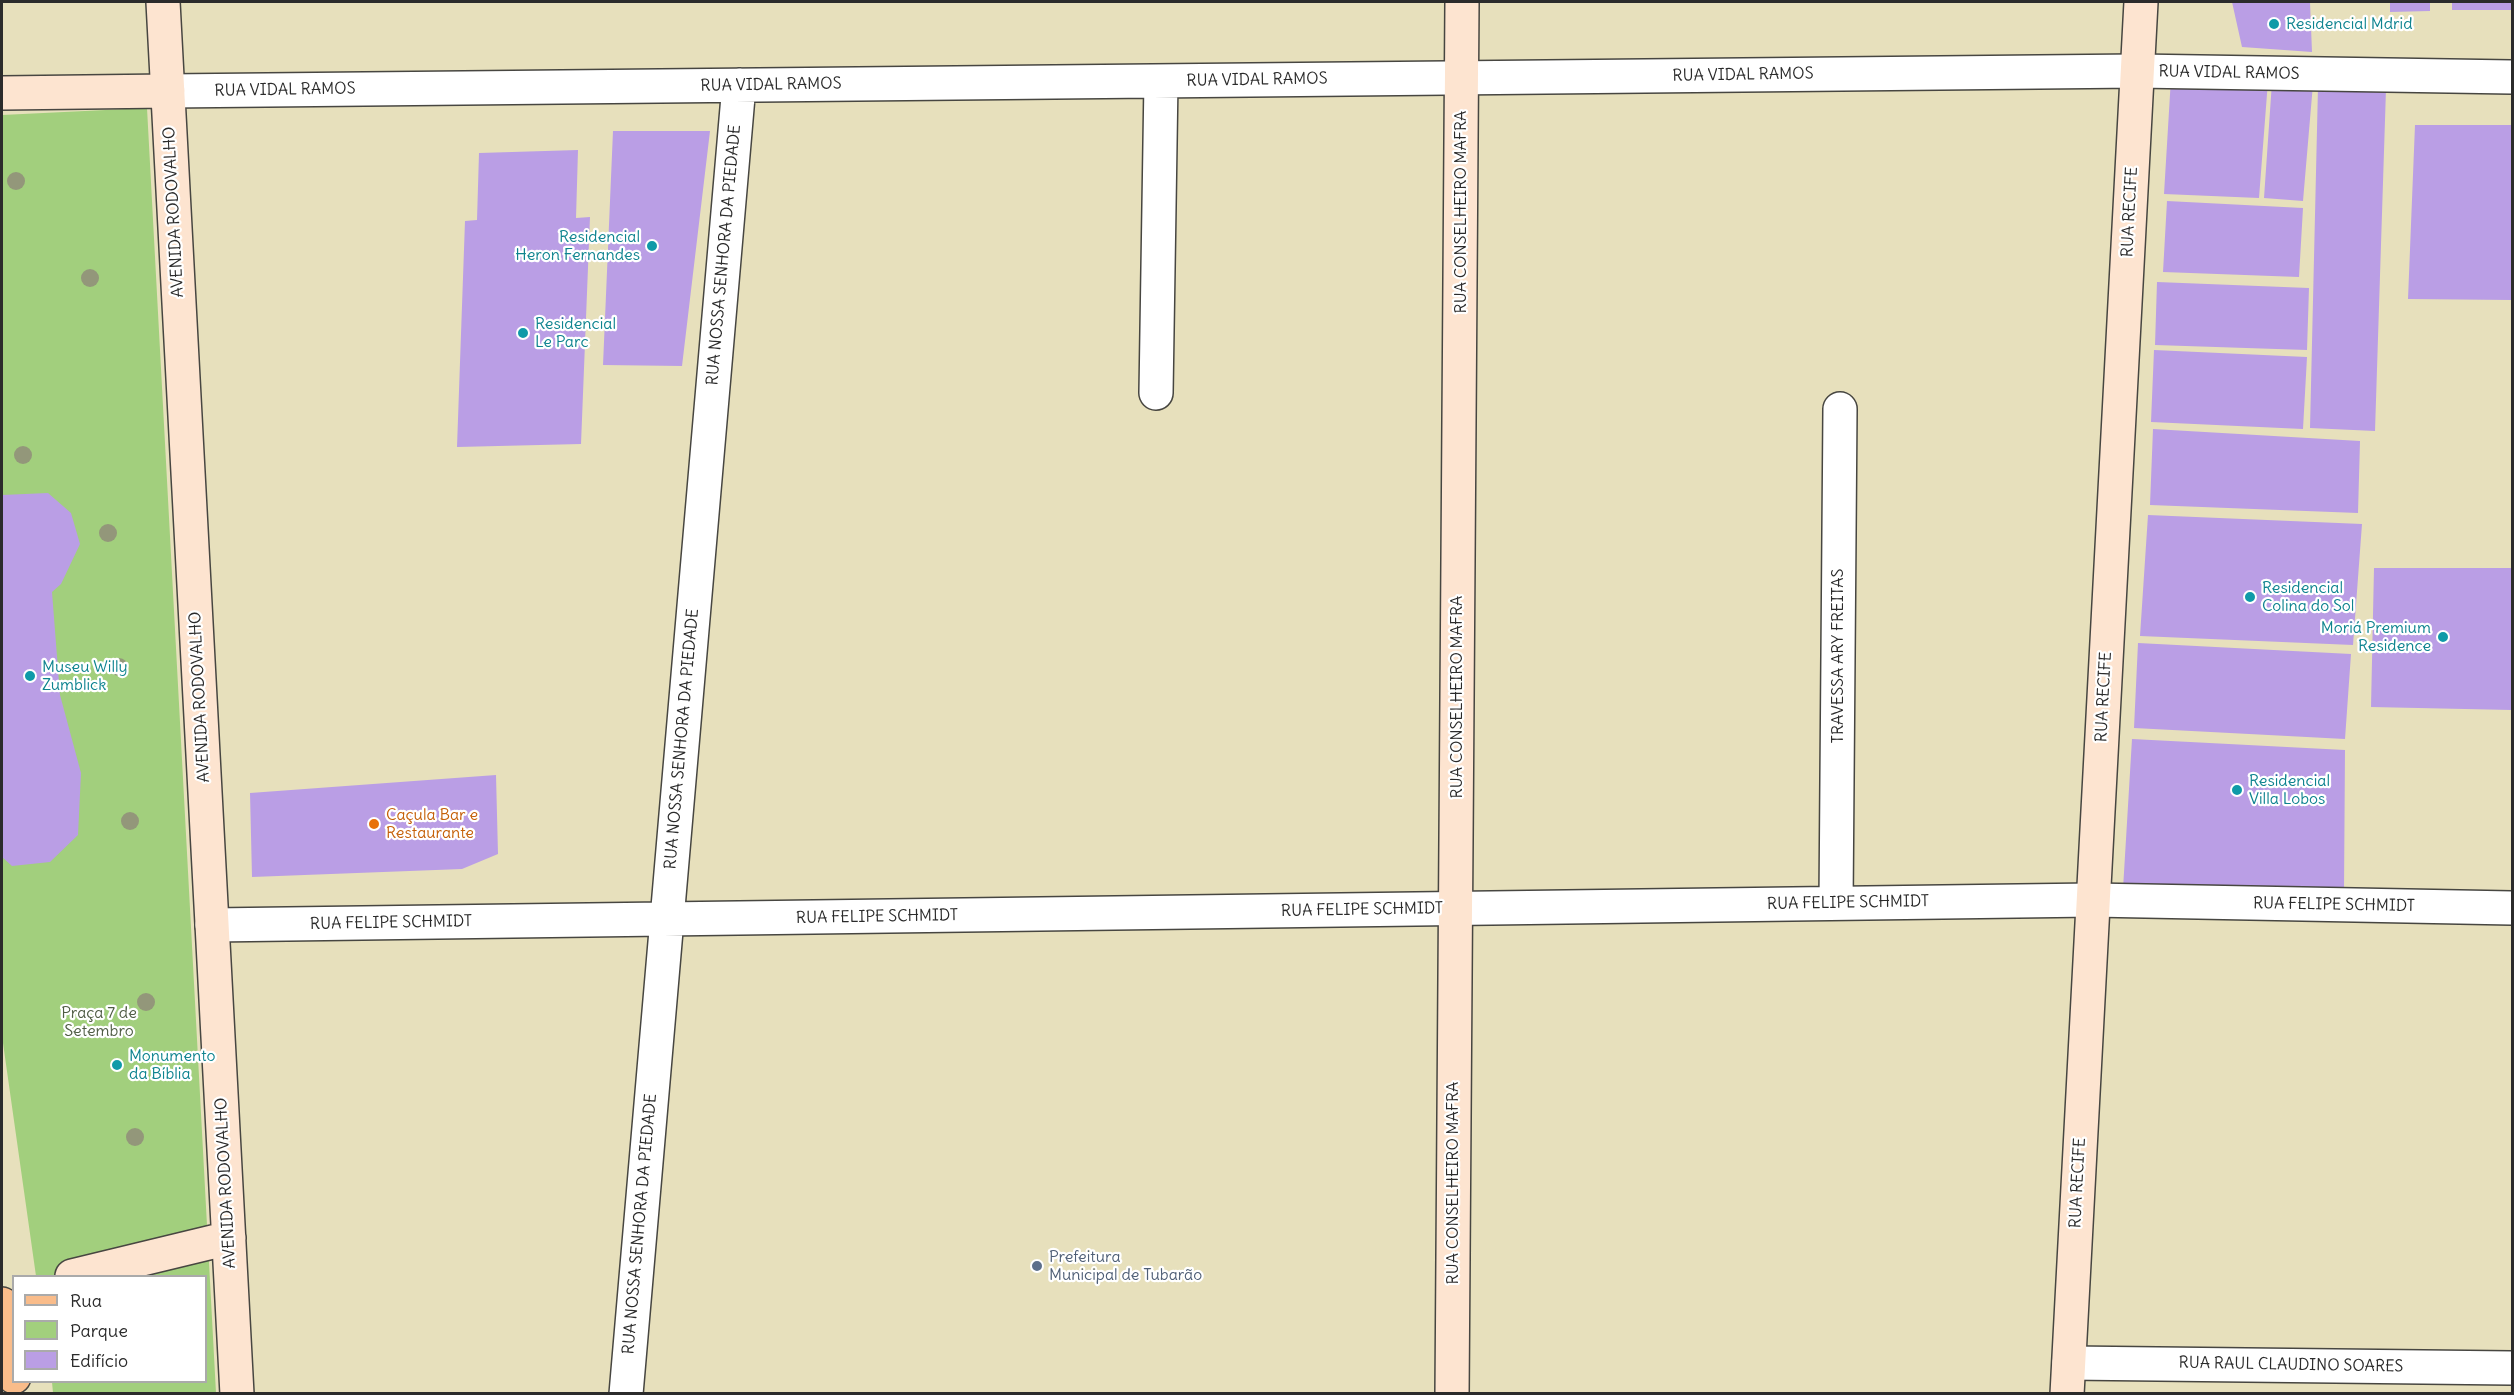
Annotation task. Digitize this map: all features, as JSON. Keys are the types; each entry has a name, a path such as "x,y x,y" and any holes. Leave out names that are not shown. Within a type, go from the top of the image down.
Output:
{"main road":[{"path":"2,1304 12,1365"}],"street":[{"name":"AVENIDA RODOVALHO","path":"163,2 237,1394"},
{"name":"RUA CONSELHEIRO MAFRA","path":"1452,1394 1462,2"},
{"name":"RUA RECIFE","path":"2068,1378 2141,2"},
{"name":"RUA VIDAL RAMOS","path":"2,93 2137,71 2512,77"},
{"path":"1156,393 1161,81"},
{"name":"RUA NOSSA SENHORA DA PIEDADE","path":"626,1394 739,85"},
{"name":"TRAVESSA ARY FREITAS","path":"1836,903 1840,410"},
{"name":"RUA FELIPE SCHMIDT","path":"212,925 2093,900 2512,908"},
{"path":"76,1275 229,1238"},
{"name":"RUA RAUL CLAUDINO SOARES","path":"2068,1378 2431,1380 2512,1368"}],"green space":[{"name":"Praça 7 de Setembro","path":"147,108 216,1393 53,1393 52,1383 207,1383 207,1275 36,1275 2,1036 2,115"}],"building":[{"name":"Residencial Mdrid","path":"2232,2 2310,2 2312,52 2242,47"},
{"path":"2390,2 2430,2 2430,11 2390,12"},
{"path":"2452,2 2512,2 2512,10 2452,10"},
{"path":"2171,78 2268,81 2259,198 2164,194"},
{"path":"2272,82 2313,84 2303,201 2264,198"},
{"path":"2318,87 2386,89 2375,431 2310,428"},
{"path":"2415,125 2512,125 2512,300 2408,299"},
{"name":"Residencial Heron Fernandes","path":"613,131 710,131 682,366 603,365"},
{"name":"Residencial Le Parc","path":"578,150 576,218 590,217 581,444 457,447 465,221 477,220 479,153"},
{"path":"2167,201 2303,208 2299,277 2163,272"},
{"path":"2157,282 2309,288 2307,350 2155,345"},
{"path":"2154,350 2307,357 2303,429 2151,422"},
{"path":"2153,429 2360,441 2358,513 2150,505"},
{"name":"Museu Willy Zumblick","path":"48,493 71,513 80,544 61,584 52,592 60,695 81,773 78,835 50,862 12,866 2,857 2,495"},
{"name":"Residencial Colina do Sol","path":"2148,515 2362,524 2353,645 2140,636"},
{"name":"Moriá Premium Residence","path":"2374,568 2512,568 2512,710 2371,707"},
{"path":"2138,643 2351,654 2345,739 2134,728"},
{"name":"Residencial Villa Lobos","path":"2132,739 2345,750 2344,891 2123,889"},
{"name":"Caçula Bar e Restaurante","path":"496,775 498,854 462,869 252,877 250,793"}],"place":[{"name":"Residencial Mdrid","path":"2274,24"},
{"name":"Residencial Heron Fernandes","path":"652,246"},
{"name":"Residencial Le Parc","path":"523,333"},
{"name":"Residencial Colina do Sol","path":"2250,597"},
{"name":"Moriá Premium Residence","path":"2443,637"},
{"name":"Museu Willy Zumblick","path":"30,676"},
{"name":"Residencial Villa Lobos","path":"2237,790"},
{"name":"Caçula Bar e Restaurante","path":"374,824"},
{"name":"Monumento da Bíblia","path":"117,1065"},
{"name":"Prefeitura Municipal de Tubarão","path":"1037,1266"}]}
